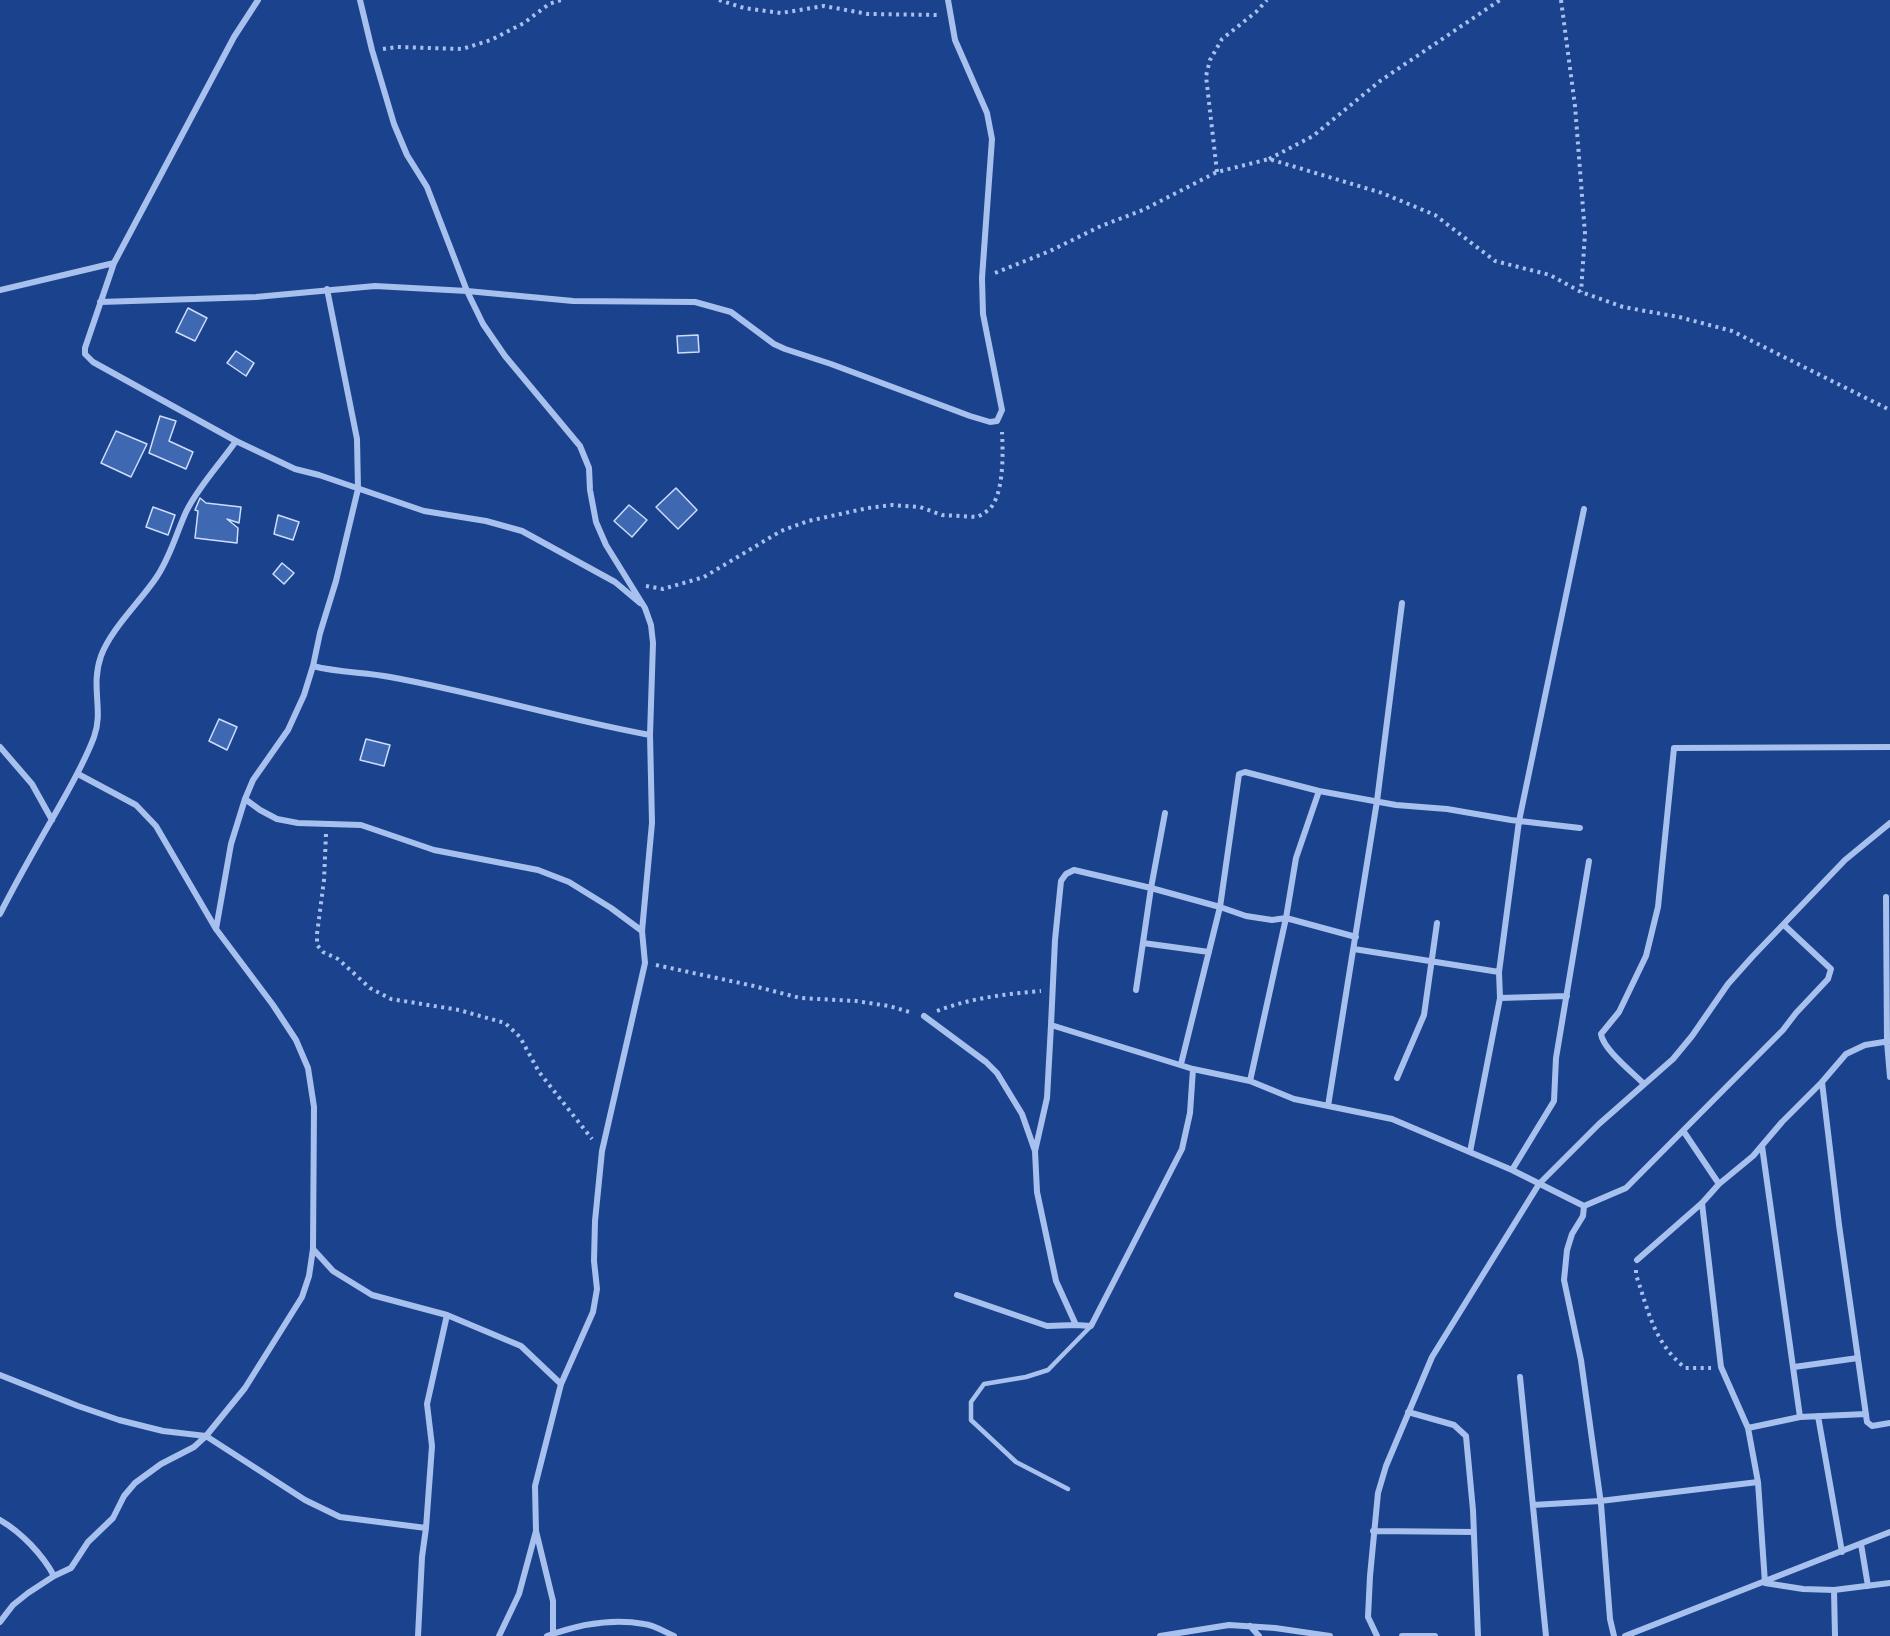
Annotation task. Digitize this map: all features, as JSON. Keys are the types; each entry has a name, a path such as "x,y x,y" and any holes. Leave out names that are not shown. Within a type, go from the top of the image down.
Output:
{"street":[{"path":"258,0 234,37 114,264 85,348 85,354 88,358 236,441 295,469 424,511 486,521 522,531 615,582 645,608"},
{"path":"360,0 394,124 407,155 427,187 467,291 483,324 504,356 580,446 590,468 590,490 596,522 606,545 645,608 651,625 653,643 650,735 652,823 642,931 645,963 602,1151 595,1221 594,1261 597,1288 593,1312 561,1384 535,1486 536,1531 553,1601 551,1635 567,1629 624,1622 646,1624 674,1636"},
{"path":"100,302 256,297 375,286 467,291 573,301 696,302 731,312 774,344 785,349 980,419 990,422 997,421 1002,410 983,314 982,278 992,139 987,113 955,40 948,0"},
{"path":"0,290 114,264"},
{"path":"216,929 231,844 245,799 253,780 288,730 304,695 336,581 358,489 357,438 327,289"},
{"path":"0,914 78,774 95,735 99,717 95,694 96,673 102,654 115,630 157,577 195,496 236,441"},
{"path":"1470,1152 1500,998 1499,972 1519,821 1584,509"},
{"path":"1328,1106 1377,801 1402,603"},
{"path":"313,666 326,670 390,676 610,728 650,735"},
{"path":"0,747 32,784 52,820"},
{"path":"1643,1083 1616,1057 1602,1039 1601,1034 1619,1012 1646,956 1658,907 1674,748 1890,747"},
{"path":"1181,1064 1220,907 1239,774 1245,772 1319,791 1377,801 1580,828"},
{"path":"0,1622 13,1605 54,1576 71,1568 88,1542 113,1518 124,1496 135,1483 161,1464 194,1447 206,1436 245,1388 302,1297 309,1276 313,1249 314,1107 308,1068 296,1040 216,929 156,826 136,805 78,774"},
{"path":"1250,1081 1286,918 1296,858 1319,791"},
{"path":"245,799 277,819 298,823 361,825 434,850 551,874 586,892 642,931"},
{"path":"1136,990 1165,813"},
{"path":"1377,1636 1368,1617 1373,1531 1381,1484 1432,1357 1539,1184 1599,1124 1672,1059 1692,1036 1728,984 1845,860 1890,822"},
{"path":"1512,1170 1554,1101 1556,1058 1589,861"},
{"path":"1076,1325 1056,1281 1037,1192 1035,1151 1047,1098 1051,991 1061,881 1066,874 1074,870 1151,888 1246,916 1272,920 1286,918 1356,937"},
{"path":"1886,897 1890,1077"},
{"path":"1397,1078 1424,1015 1437,923"},
{"path":"1051,1025 1193,1069 1250,1081 1294,1099 1392,1119 1512,1170 1584,1206 1626,1188 1783,1030 1828,979 1831,969 1784,925"},
{"path":"1143,943 1209,952"},
{"path":"1354,949 1499,972"},
{"path":"1500,998 1567,996"},
{"path":"924,1016 987,1062 998,1073 1022,1114 1035,1151"},
{"path":"1636,1260 1702,1203 1719,1184 1762,1146 1846,1054 1865,1045 1888,1041"},
{"path":"957,1294 1047,1326 1091,1326 1182,1149 1190,1113 1193,1069"},
{"path":"1822,1082 1839,1225 1867,1422 1872,1426 1890,1424"},
{"path":"1684,1132 1719,1184"},
{"path":"1762,1146 1800,1417"},
{"path":"1702,1203 1721,1367 1748,1428 1758,1482 1765,1583"},
{"path":"1584,1206 1583,1216 1572,1234 1567,1250 1564,1280 1581,1360 1600,1501 1610,1619 1614,1636"},
{"path":"313,1249 333,1271 372,1295 447,1315 521,1346 561,1384"},
{"path":"418,1636 422,1557 432,1446 427,1404 447,1315"},
{"path":"1794,1367 1858,1358"},
{"path":"0,1375 118,1420 163,1431 206,1436 305,1500 340,1516 426,1528"},
{"path":"1520,1377 1546,1636"},
{"path":"1408,1412 1454,1425 1466,1436 1474,1532 1478,1636"},
{"path":"1748,1428 1800,1417 1866,1414"},
{"path":"1818,1416 1842,1552"},
{"path":"1533,1505 1600,1501 1758,1482"},
{"path":"0,1520 17,1532 42,1557 54,1576"},
{"path":"499,1636 519,1594 536,1531"},
{"path":"1373,1531 1474,1532"},
{"path":"1625,1636 1765,1583 1890,1532"},
{"path":"1861,1544 1868,1586"},
{"path":"1765,1583 1803,1589 1834,1590 1890,1583"},
{"path":"1834,1590 1835,1636"},
{"path":"1160,1636 1229,1625 1330,1636"},
{"path":"1250,1626 1259,1636"},
{"path":"1402,1636 1435,1636"}],"lane":[{"path":"1068,1490 1016,1462 971,1420 971,1402 984,1384 1026,1377 1048,1370 1091,1326"}],"path":[{"path":"372,50 397,47 462,49 491,40 524,23 549,4 561,0"},
{"path":"719,0 744,8 781,13 824,6 868,14 951,15"},
{"path":"1217,172 1214,133 1207,92 1208,68 1222,39 1256,12 1267,0"},
{"path":"982,278 1143,210 1217,172 1269,159 1313,136 1380,81 1500,0"},
{"path":"1561,0 1575,106 1584,223 1581,292"},
{"path":"1269,159 1382,193 1435,214 1495,261 1550,275 1581,292 1623,307 1679,317 1732,331 1890,410"},
{"path":"642,586 663,589 704,577 781,531 808,521 868,508 892,505 920,507 942,515 977,517 993,506 998,492 1003,463 1001,416"},
{"path":"327,824 324,880 316,934 317,945 323,952 338,958 370,988 391,999 459,1010 504,1023 520,1037 539,1072 602,1151"},
{"path":"645,963 800,998 856,1001 889,1006 924,1016 983,997 1051,991"},
{"path":"1636,1260 1639,1285 1658,1339 1669,1355 1684,1368 1721,1367"}],"building":[{"path":"188,308 207,318 195,341 176,332"},
{"path":"698,335 699,352 678,353 677,336"},
{"path":"236,351 254,363 246,376 227,363"},
{"path":"160,416 176,421 169,441 193,452 186,469 149,453"},
{"path":"116,431 147,444 131,477 101,463"},
{"path":"676,488 697,510 678,529 656,507"},
{"path":"200,498 206,503 241,507 239,523 227,519 238,528 237,543 195,538 198,511 195,510"},
{"path":"629,505 647,520 632,537 614,521"},
{"path":"153,507 175,515 168,535 146,527"},
{"path":"278,515 299,522 293,540 274,534"},
{"path":"282,563 294,573 284,584 273,574"},
{"path":"219,719 237,727 227,750 209,741"},
{"path":"366,739 390,745 384,766 360,760"}]}
